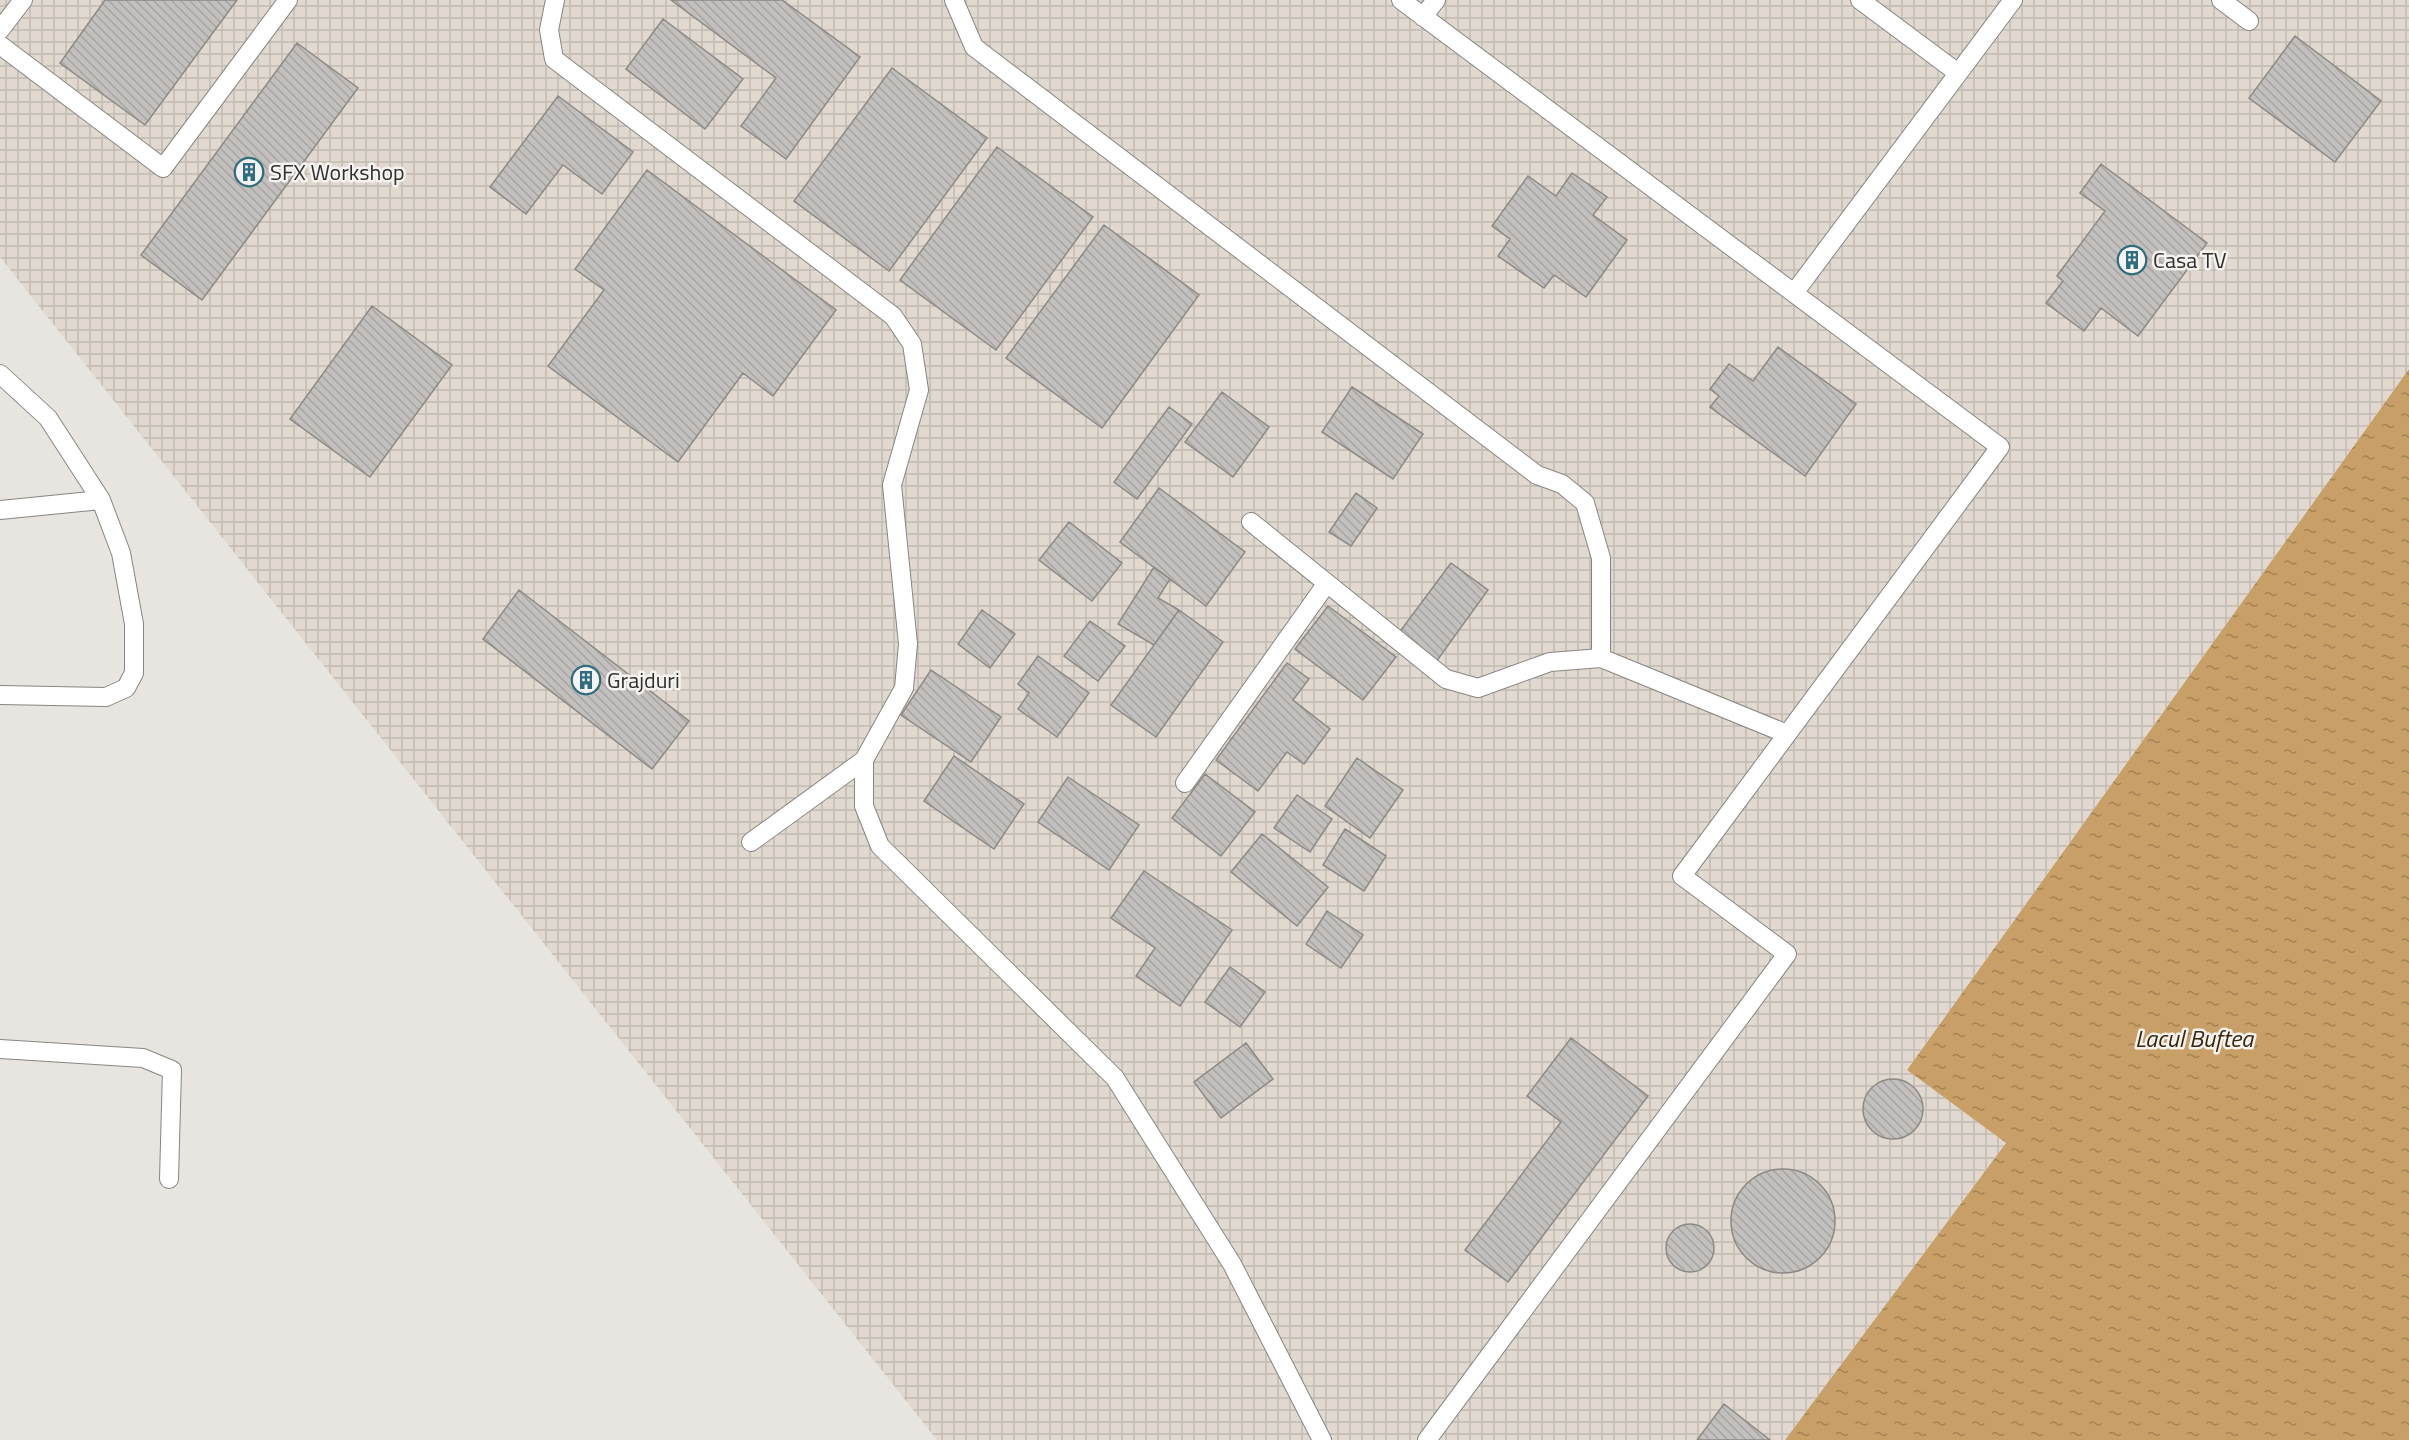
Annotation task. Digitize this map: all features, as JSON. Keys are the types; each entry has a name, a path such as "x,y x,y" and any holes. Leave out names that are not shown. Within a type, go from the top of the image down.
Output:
{"lane":[{"path":"0,30 22,0"},
{"path":"0,45 163,168 288,0"},
{"path":"555,0 549,30 555,59 893,316 912,344 919,390 892,485 908,644 904,688 864,760 750,842"},
{"path":"954,0 974,47 1537,475 1562,484 1585,503 1601,558 1601,658"},
{"path":"1401,0 2000,447 1682,876 1787,954 1427,1440"},
{"path":"1423,17 1436,0"},
{"path":"1860,0 1958,73"},
{"path":"1794,293 2013,0"},
{"path":"2221,0 2249,21"},
{"path":"0,374 48,418 101,500 121,554 134,624 134,673 126,688 106,697 0,695"},
{"path":"0,510 101,500"},
{"path":"1251,522 1446,680 1478,688 1550,662 1601,658 1787,734"},
{"path":"1185,783 1327,583"},
{"path":"864,760 864,806 880,846 1115,1078 1232,1264 1322,1440"},
{"path":"0,1049 143,1058 172,1070 169,1179"}],"shaded area":[{"path":"0,0 2409,0 2409,369 1907,1070 2006,1143 1785,1440 937,1440 0,257"}],"water":[{"name":"Lacul Buftea","path":"2409,369 2409,1440 1785,1440 2006,1143 1907,1070"}],"building":[{"path":"105,0 237,0 145,125 60,63"},
{"path":"671,0 782,0 860,57 786,159 741,126 776,78"},
{"path":"663,19 743,79 705,129 626,69"},
{"path":"2295,36 2381,101 2335,162 2249,98"},
{"name":"SFX Workshop","path":"297,43 358,88 202,300 141,255"},
{"path":"892,68 987,138 889,271 794,201"},
{"path":"558,96 633,152 602,194 563,165 526,214 490,187"},
{"path":"997,147 1093,217 996,350 900,280"},
{"name":"Casa TV","path":"2101,164 2207,243 2138,336 2101,308 2084,331 2046,303 2063,281 2057,276 2105,211 2080,193"},
{"path":"647,170 836,310 773,396 743,373 678,462 548,366 604,290 575,269"},
{"path":"1572,173 1607,197 1593,215 1627,240 1586,297 1554,275 1544,288 1498,256 1510,239 1492,226 1528,176 1556,196"},
{"path":"1104,225 1199,295 1102,428 1006,358"},
{"path":"372,306 452,365 370,477 290,419"},
{"path":"1778,347 1856,404 1805,476 1710,407 1719,396 1710,389 1729,364 1753,381"},
{"path":"1352,387 1423,434 1393,479 1322,432"},
{"path":"1222,392 1269,427 1233,477 1185,442"},
{"path":"1169,407 1192,424 1137,499 1114,482"},
{"path":"1159,488 1245,552 1206,606 1120,542"},
{"path":"1356,493 1377,508 1351,546 1329,532"},
{"path":"1069,522 1122,563 1092,601 1039,560"},
{"path":"1451,563 1488,590 1436,662 1398,634"},
{"path":"1154,567 1170,579 1158,598 1179,610 1154,645 1118,624"},
{"name":"Grajduri","path":"519,590 689,721 652,769 483,639"},
{"path":"1328,606 1396,657 1363,700 1295,649"},
{"path":"982,610 1015,634 990,668 958,644"},
{"path":"1179,610 1223,642 1156,737 1111,705"},
{"path":"1090,621 1125,646 1098,681 1064,656"},
{"path":"1038,656 1089,693 1057,737 1018,709 1029,693 1018,684"},
{"path":"1287,663 1309,679 1293,700 1330,729 1304,764 1287,752 1258,791 1216,760"},
{"path":"931,670 1001,717 971,762 901,715"},
{"path":"954,756 1024,804 994,849 924,801"},
{"path":"1357,758 1403,790 1370,838 1325,806"},
{"path":"1205,774 1255,812 1221,856 1172,818"},
{"path":"1068,777 1139,825 1109,870 1038,822"},
{"path":"1297,795 1332,819 1310,852 1274,828"},
{"path":"1345,829 1386,856 1364,891 1323,865"},
{"path":"1262,834 1328,887 1297,926 1231,872"},
{"path":"1144,871 1232,930 1180,1006 1136,976 1155,948 1111,918"},
{"path":"1327,911 1363,935 1341,968 1306,944"},
{"path":"1230,967 1265,992 1240,1027 1205,1002"},
{"path":"1571,1038 1648,1096 1508,1282 1465,1250 1561,1122 1527,1096"},
{"path":"1246,1043 1273,1079 1221,1118 1194,1082"},
{"path":"1887,1079 1899,1079 1910,1084 1918,1092 1923,1109 1921,1121 1910,1134 1899,1139 1887,1139 1876,1134 1868,1126 1863,1115 1863,1103 1868,1092 1876,1084"},
{"path":"1783,1169 1803,1173 1820,1184 1831,1201 1835,1221 1831,1241 1820,1258 1803,1269 1783,1273 1763,1269 1746,1258 1735,1241 1731,1221 1735,1201 1746,1184 1763,1173"},
{"path":"1685,1224 1695,1224 1707,1231 1714,1243 1714,1253 1707,1265 1695,1272 1685,1272 1670,1261 1666,1253 1666,1243 1677,1228"},
{"path":"1724,1404 1770,1440 1697,1440"}],"place":[{"name":"SFX Workshop","path":"249,172"},
{"name":"Casa TV","path":"2132,260"},
{"name":"Grajduri","path":"586,680"}]}
